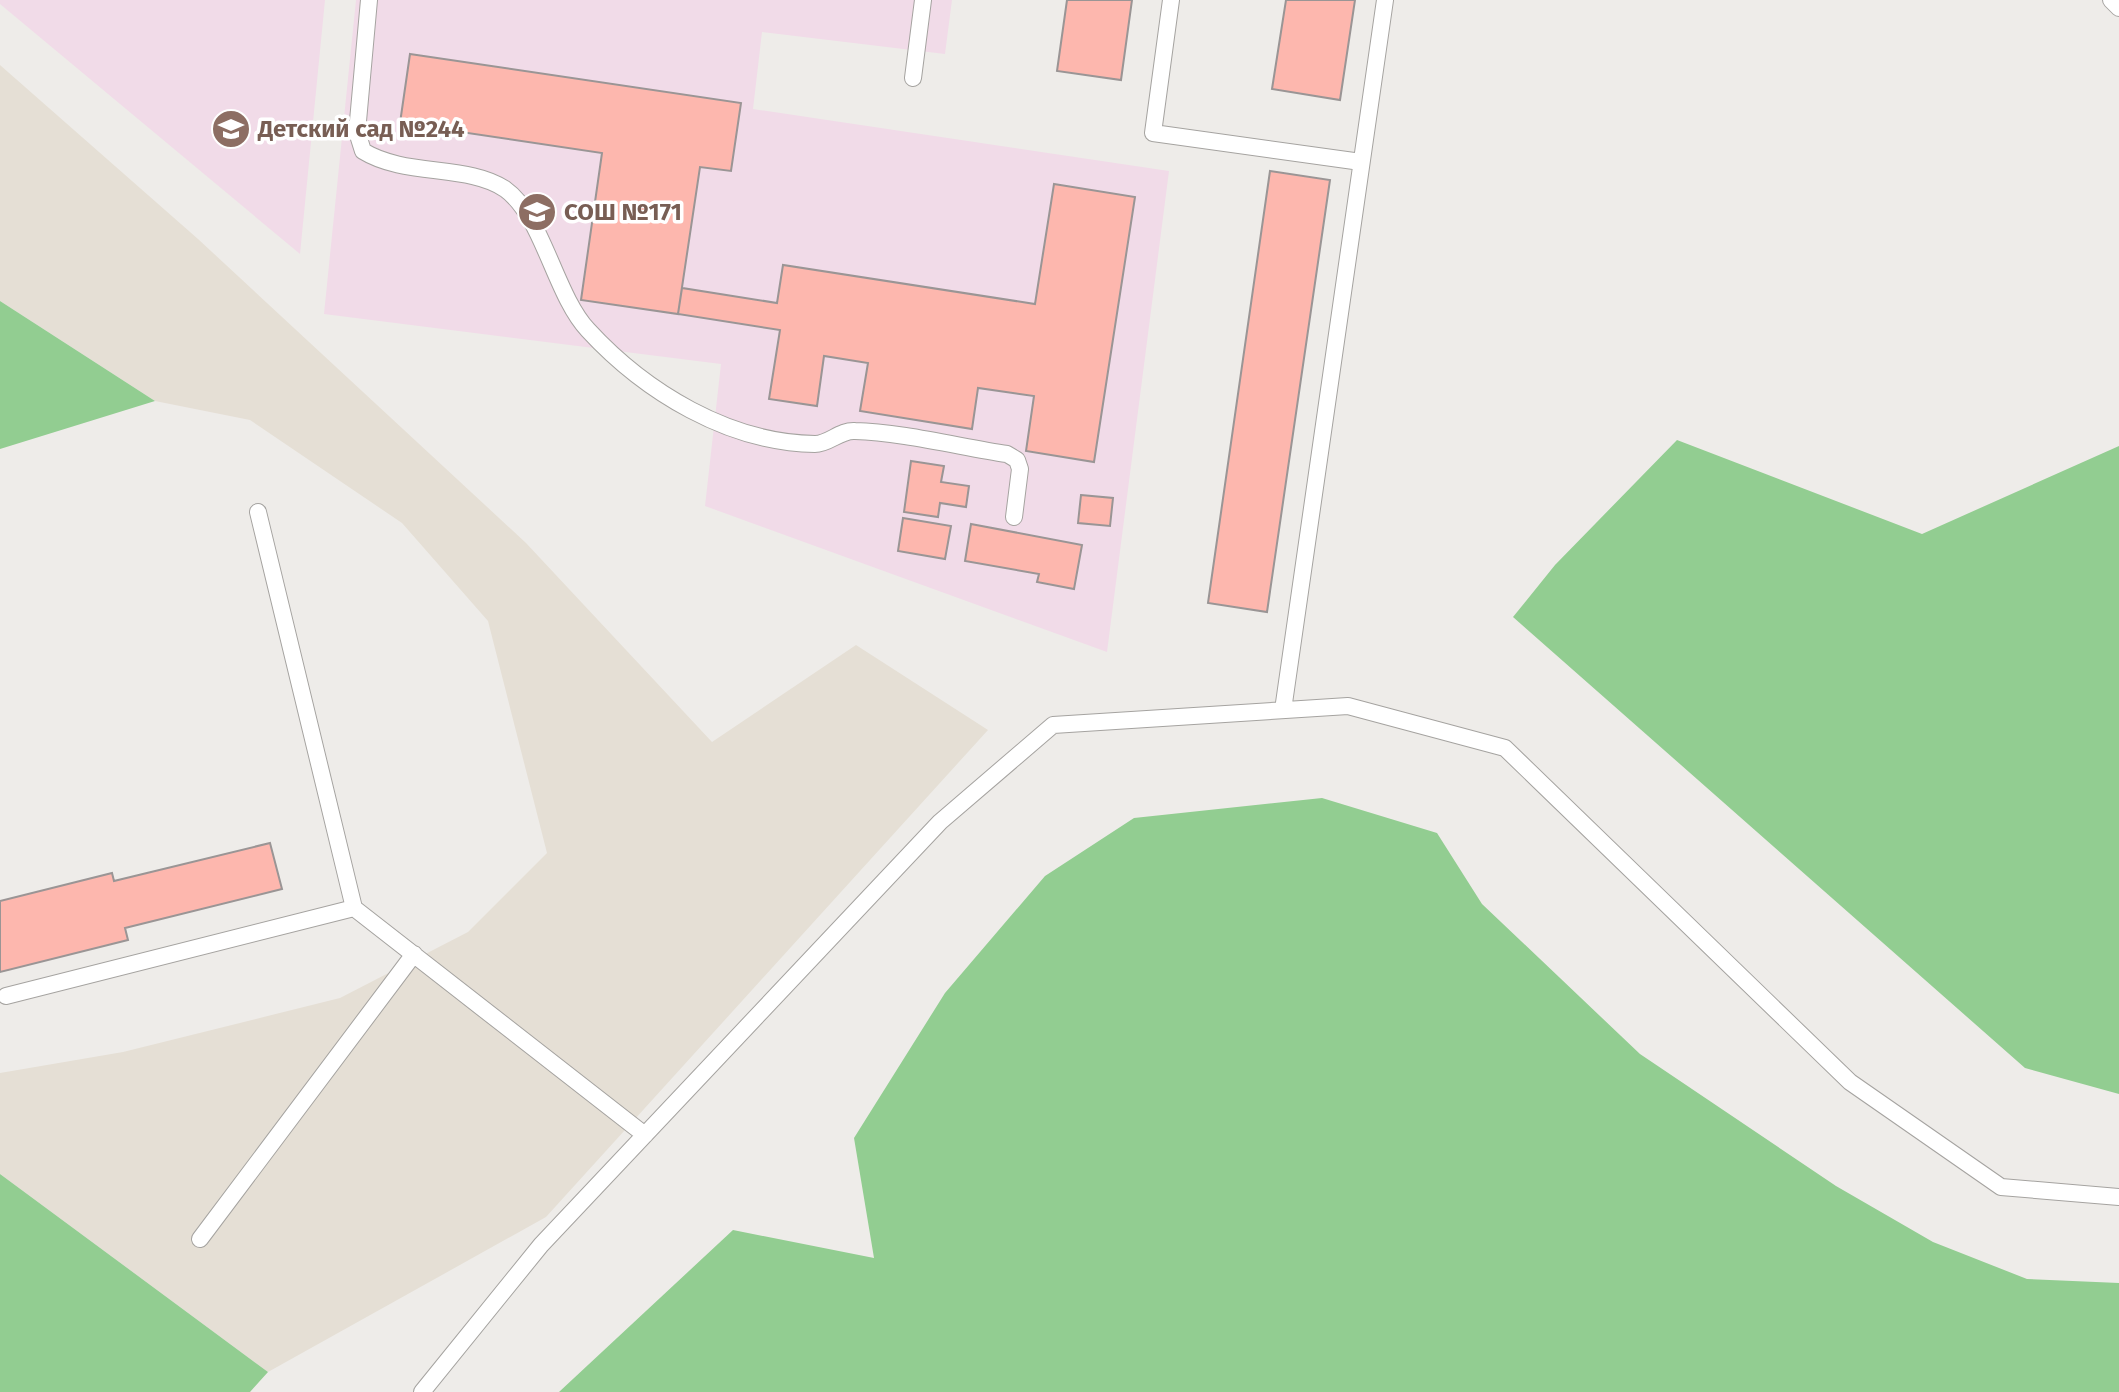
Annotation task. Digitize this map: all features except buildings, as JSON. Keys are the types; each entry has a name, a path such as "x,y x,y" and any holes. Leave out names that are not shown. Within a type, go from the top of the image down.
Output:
{"lane":[{"path":"369,0 357,132 363,151 382,163 482,180 505,189 525,211 584,327 614,358 691,410 736,431 818,444 851,430 1007,454 1017,460 1020,470 1014,517"},
{"path":"913,79 923,0"},
{"path":"1171,0 1153,133 1361,162"},
{"path":"1283,710 1385,0"},
{"path":"2111,0 2119,8"},
{"path":"258,512 354,908 645,1135"},
{"path":"422,1392 541,1245 940,822 1053,725 1348,706 1505,748 1850,1082 2001,1187 2119,1197"},
{"path":"6,996 354,908"},
{"path":"200,1238 414,954"}],"shaded area":[{"name":"Детский сад №244","path":"0,0 325,0 300,254 0,4"},
{"path":"356,0 952,0 945,54 762,32 753,109 1169,171 1107,652 705,506 721,364 324,314"},
{"path":"0,65 198,239 526,543 712,742 856,645 988,730 546,1217 268,1372 0,1174 0,1073 123,1052 340,998 468,932 547,853 488,621 402,523 250,420 155,401 0,301"}],"green space":[{"path":"0,301 155,401 0,449"},
{"path":"1677,440 1922,534 2119,446 2119,1094 2025,1068 1513,617 1555,565"},
{"path":"1322,798 1437,833 1482,904 1640,1054 1836,1186 1933,1242 2027,1279 2119,1283 2119,1392 559,1392 733,1230 874,1258 854,1138 945,993 1045,876 1134,818"},
{"path":"0,1174 268,1372 250,1392 0,1392"}],"place":[{"name":"Детский сад №244","path":"231,129"},
{"name":"СОШ №171","path":"537,212"}]}
